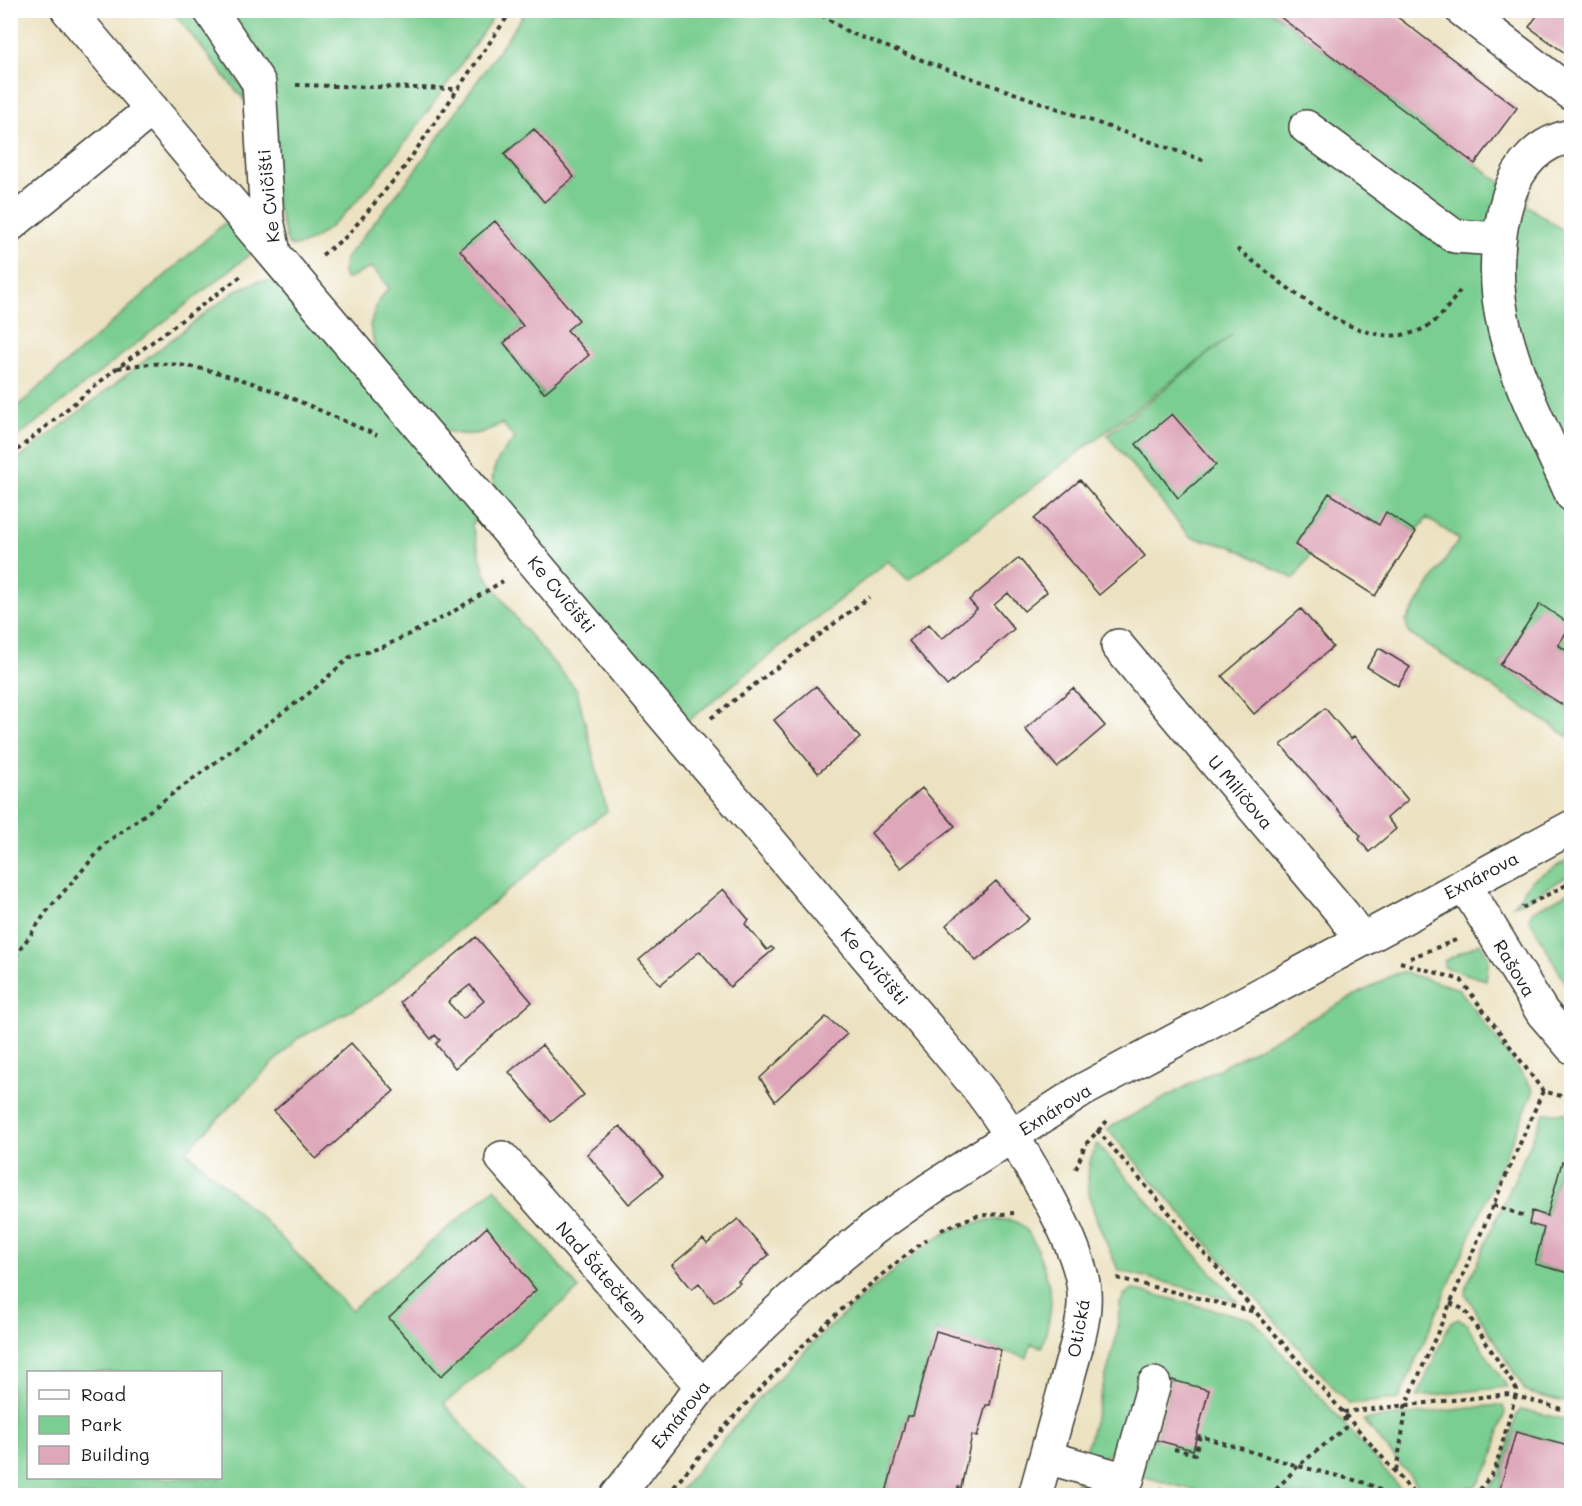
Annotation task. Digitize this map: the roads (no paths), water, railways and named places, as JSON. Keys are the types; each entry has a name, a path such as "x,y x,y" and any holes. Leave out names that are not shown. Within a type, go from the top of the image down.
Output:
{"street":[{"path":"68,10 274,254"},
{"name":"Ke Cvičišti","path":"210,10 259,84 267,220 274,254 974,1083 1012,1136"},
{"path":"1462,10 1572,94"},
{"path":"10,225 152,109"},
{"path":"1306,127 1454,236 1498,239"},
{"path":"1572,136 1546,145 1522,166 1506,206 1498,239 1496,281 1503,330 1515,365 1572,495"},
{"name":"U Milíčova","path":"1118,646 1362,939"},
{"name":"Exnárova","path":"617,1496 702,1386 822,1271 873,1229 930,1189 1083,1090 1572,827"},
{"name":"Rašova","path":"1464,884 1542,1012 1572,1047"},
{"name":"Otická","path":"1012,1136 1047,1197 1081,1275 1084,1293 1079,1337 1035,1496"},
{"name":"Nad Šátečkem","path":"502,1158 702,1386"},
{"path":"1046,1457 1127,1480 1154,1384"}]}
